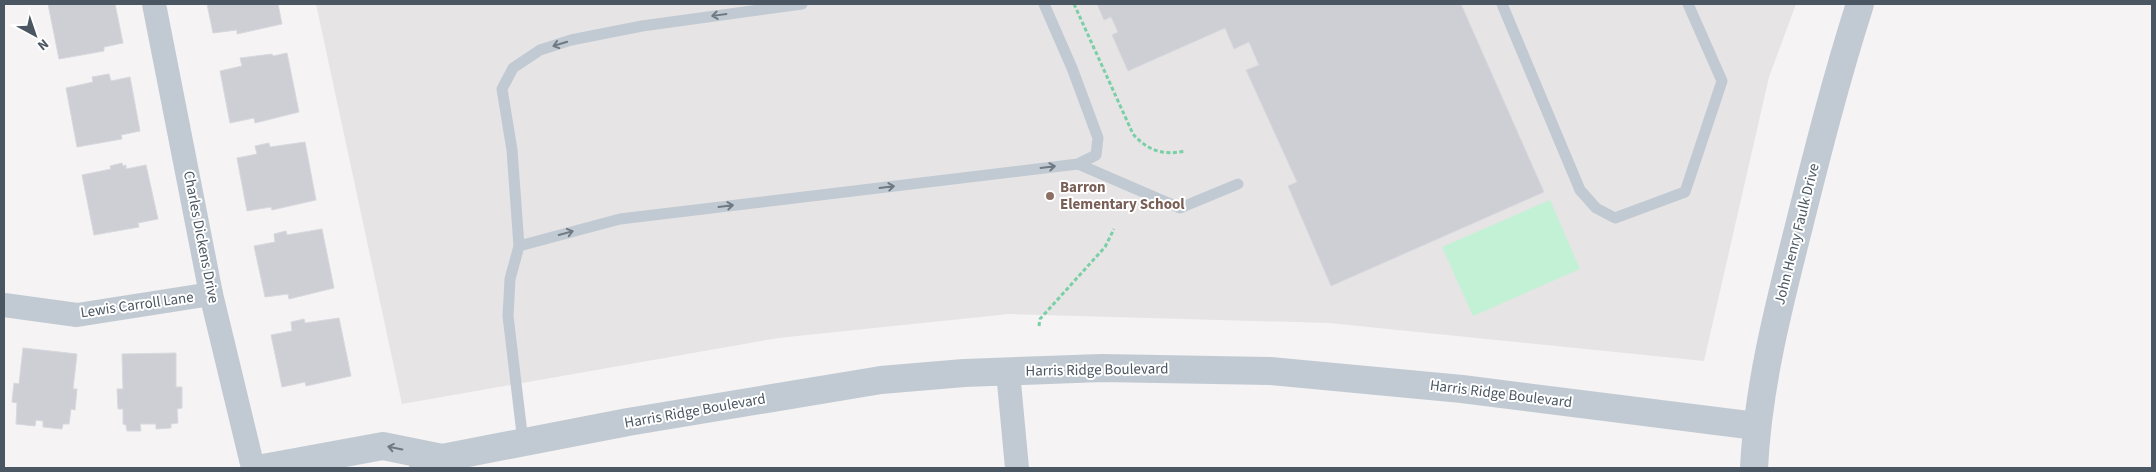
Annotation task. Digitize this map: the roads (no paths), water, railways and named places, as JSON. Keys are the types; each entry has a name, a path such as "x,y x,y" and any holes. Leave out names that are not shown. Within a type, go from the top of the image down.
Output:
{"street":[{"name":"Charles Dickens Drive","path":"154,4 212,294 253,468"},
{"name":"John Henry Faulk Drive","path":"1754,468 1756,426 1774,323 1836,81 1860,4"},
{"name":"Lewis Carroll Lane","path":"4,305 77,315 212,294"},
{"name":"Harris Ridge Boulevard","path":"263,468 383,446 433,463 523,442 881,380 958,373 1102,368 1270,372 1462,389 1756,426"},
{"path":"1008,372 1017,468"}],"lane":[{"path":"523,442 508,316 510,279 519,246 512,150 502,89 513,68 540,50 571,40 642,26 802,4"},
{"path":"519,246 620,219 1078,164 1096,155 1098,138 1072,68 1044,4"},
{"path":"1502,4 1580,190 1596,208 1615,218 1685,192 1722,81 1688,4"},
{"path":"1078,164 1180,208 1238,184"}],"place":[{"name":"Barron Elementary School","path":"1050,196"}]}
